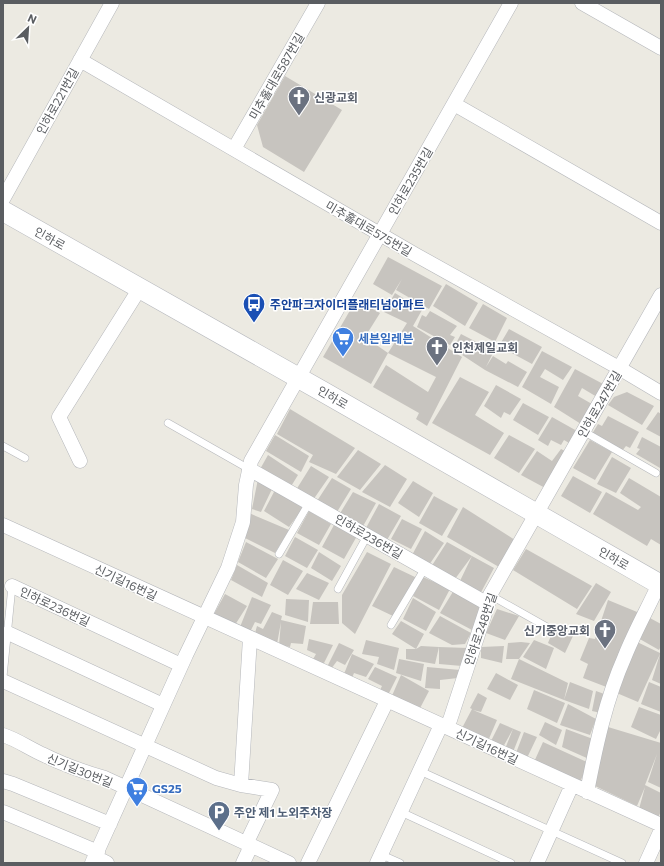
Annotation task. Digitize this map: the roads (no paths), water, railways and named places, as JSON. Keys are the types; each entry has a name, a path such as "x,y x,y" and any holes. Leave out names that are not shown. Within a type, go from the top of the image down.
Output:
{"main road":[{"name":"인하로","path":"3,212 140,288 660,584"}],"street":[{"name":"인하로221번길","path":"3,199 112,3"},
{"name":"미추홀대로587번길","path":"234,149 318,3"},
{"name":"인하로235번길","path":"249,469 251,461 309,358 512,3"},
{"path":"582,3 661,48"},
{"name":"미추홀대로575번길","path":"80,60 380,234 661,393"},
{"path":"454,104 661,223"},
{"path":"80,461 59,417 140,288"},
{"name":"인하로247번길","path":"537,514 661,295"},
{"path":"3,812 98,859 110,824 163,705 228,568 243,522 249,469"},
{"name":"인하로236번길","path":"249,469 425,568 489,599"},
{"name":"인하로248번길","path":"379,859 420,771 443,726 450,720 489,599 537,514"},
{"name":"신기길16번길","path":"3,525 661,826"},
{"path":"587,792 598,737 610,697 625,656 660,584"},
{"name":"인하로236번길","path":"12,586 181,666"},
{"path":"8,633 163,705"},
{"path":"241,786 250,638"},
{"path":"3,681 216,778 241,786 272,790 248,845 243,863"},
{"path":"308,863 387,700"},
{"name":"신기길30번길","path":"3,734 73,769 105,778 288,863"},
{"path":"3,781 110,824"},
{"path":"536,863 572,785"},
{"path":"646,863 661,830"}],"lane":[{"path":"168,423 249,469"},
{"path":"583,431 656,473"},
{"path":"3,446 25,458"},
{"path":"279,554 309,503"},
{"path":"338,589 367,536"},
{"path":"391,625 425,568"},
{"name":"인하로236번길","path":"3,677 12,586"},
{"path":"489,599 547,627"},
{"path":"420,771 622,863"},
{"path":"401,812 511,863"},
{"path":"379,859 400,863"}],"place":[{"name":"신광교회","path":"299,116"},
{"name":"주안파크자이더플래티넘아파트","path":"254,324"},
{"name":"세븐일레븐","path":"343,358"},
{"name":"인천제일교회","path":"437,366"},
{"name":"신기중앙교회","path":"605,650"},
{"name":"GS25","path":"137,808"},
{"name":"주안 제1 노외주차장","path":"219,832"}]}
